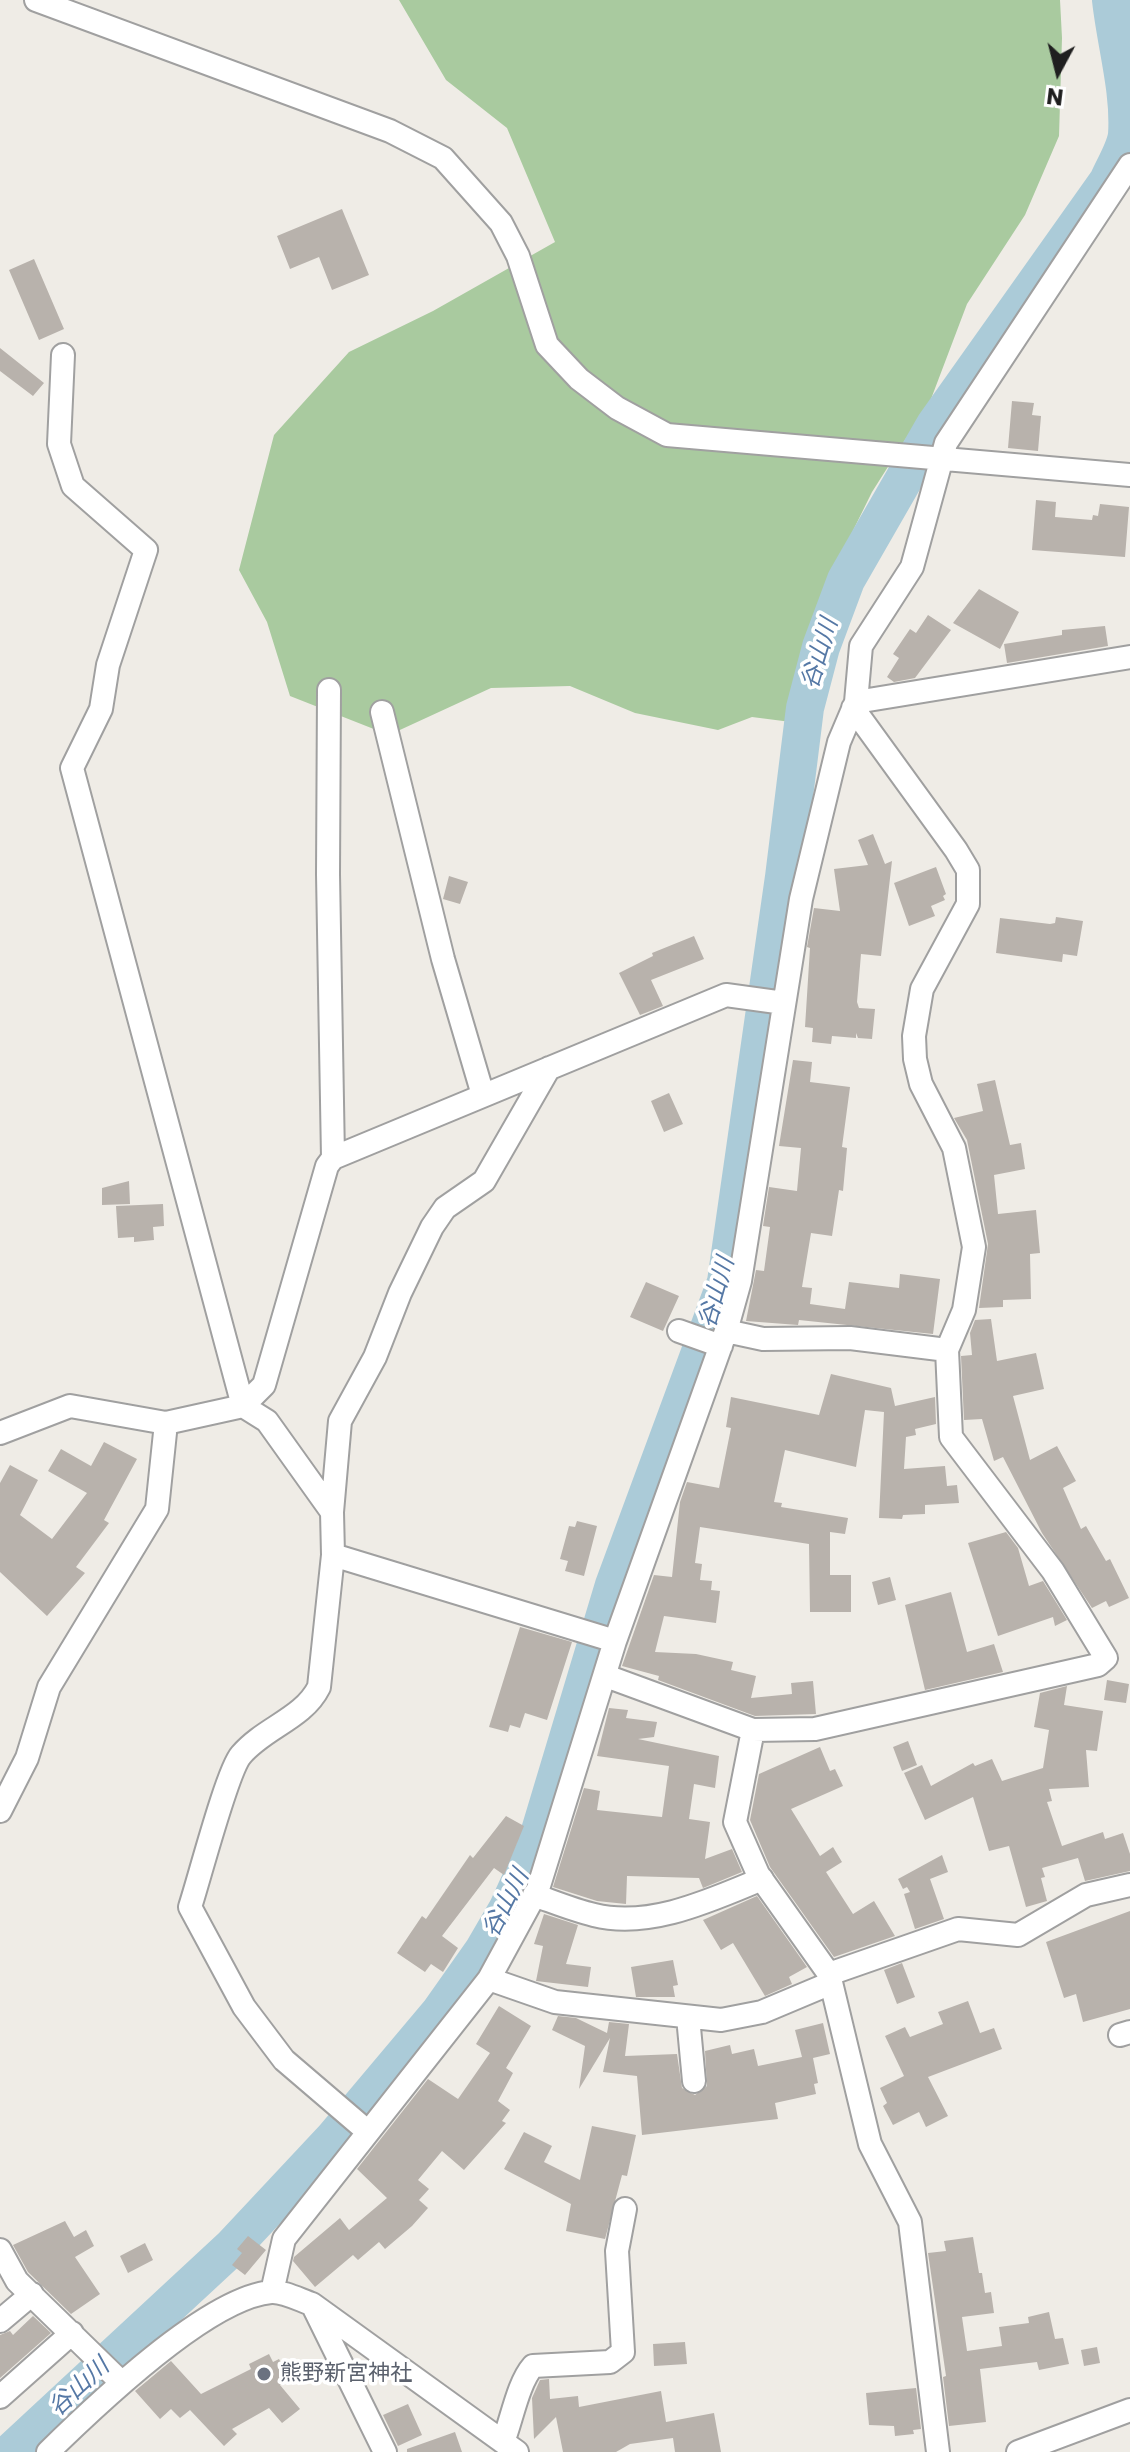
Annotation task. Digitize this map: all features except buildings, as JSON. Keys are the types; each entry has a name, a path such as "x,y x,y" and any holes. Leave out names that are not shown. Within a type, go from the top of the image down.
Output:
{"street":[{"path":"36,0 390,131 443,158 501,223 518,256 547,345 579,379 617,408 667,435 1130,475"},
{"path":"272,2292 284,2239 366,2130 489,1979 534,1895 615,1641 724,1339 740,1281 801,899 839,742 855,705 861,646 912,567 936,460 1130,165"},
{"path":"63,355 59,444 73,486 146,550 108,665 101,709 72,768 243,1406 267,1421 332,1512"},
{"path":"855,705 1130,657"},
{"path":"329,690 328,874 333,1158"},
{"path":"606,1676 753,1730 815,1729 1098,1665 1106,1658 1053,1571 951,1437 947,1350 964,1310 974,1247 954,1148 921,1084 914,1036 922,989 968,904 968,870 855,705"},
{"path":"382,712 443,959 483,1095"},
{"path":"0,1433 70,1406 166,1423 243,1406 264,1385 301,1249 327,1166 333,1158 726,995 784,1003"},
{"path":"366,2130 284,2060 244,2007 190,1907 238,1757 264,1733 310,1706 319,1687 333,1555 332,1512 340,1421 375,1357 406,1280 445,1208 484,1181 549,1068"},
{"path":"679,1331 724,1339 850,1338 947,1350"},
{"path":"0,1811 27,1758 49,1687 157,1509 166,1423"},
{"path":"333,1555 615,1641"},
{"path":"753,1730 735,1822 762,1879 830,1979 870,2144 910,2222 938,2452"},
{"path":"534,1895 596,1916 641,1919 703,1903 762,1879"},
{"path":"489,1979 555,2002 721,2020 762,2012 830,1979 958,1929 1018,1935 1086,1895 1130,1885"},
{"path":"688,2017 694,2081"},
{"path":"48,2452 121,2382 184,2335 234,2304 272,2292 312,2304 510,2447 523,2377 533,2366 610,2362 623,2352 617,2251 625,2209"},
{"path":"0,2250 17,2281 121,2382"},
{"path":"0,2321 32,2294"},
{"path":"312,2304 385,2452"},
{"path":"0,2397 72,2333"},
{"path":"1018,2452 1130,2410"}],"green space":[{"path":"399,0 1060,0 1059,136 1025,215 967,304 931,399 872,492 841,555 810,626 791,722 752,717 718,730 635,713 570,686 491,688 389,735 290,696 267,622 239,570 274,435 349,352 433,311 555,242 507,128 446,80"}],"waterway":[{"name":"谷山川","path":"11,2452 232,2247 334,2138 440,2012 483,1951 508,1908 534,1851 614,1585 726,1282 805,708 821,647 846,580 935,425 1108,181 1122,152 1127,135 1126,102 1111,0"}],"place":[{"name":"熊野新宮神社","path":"264,2374"}]}
